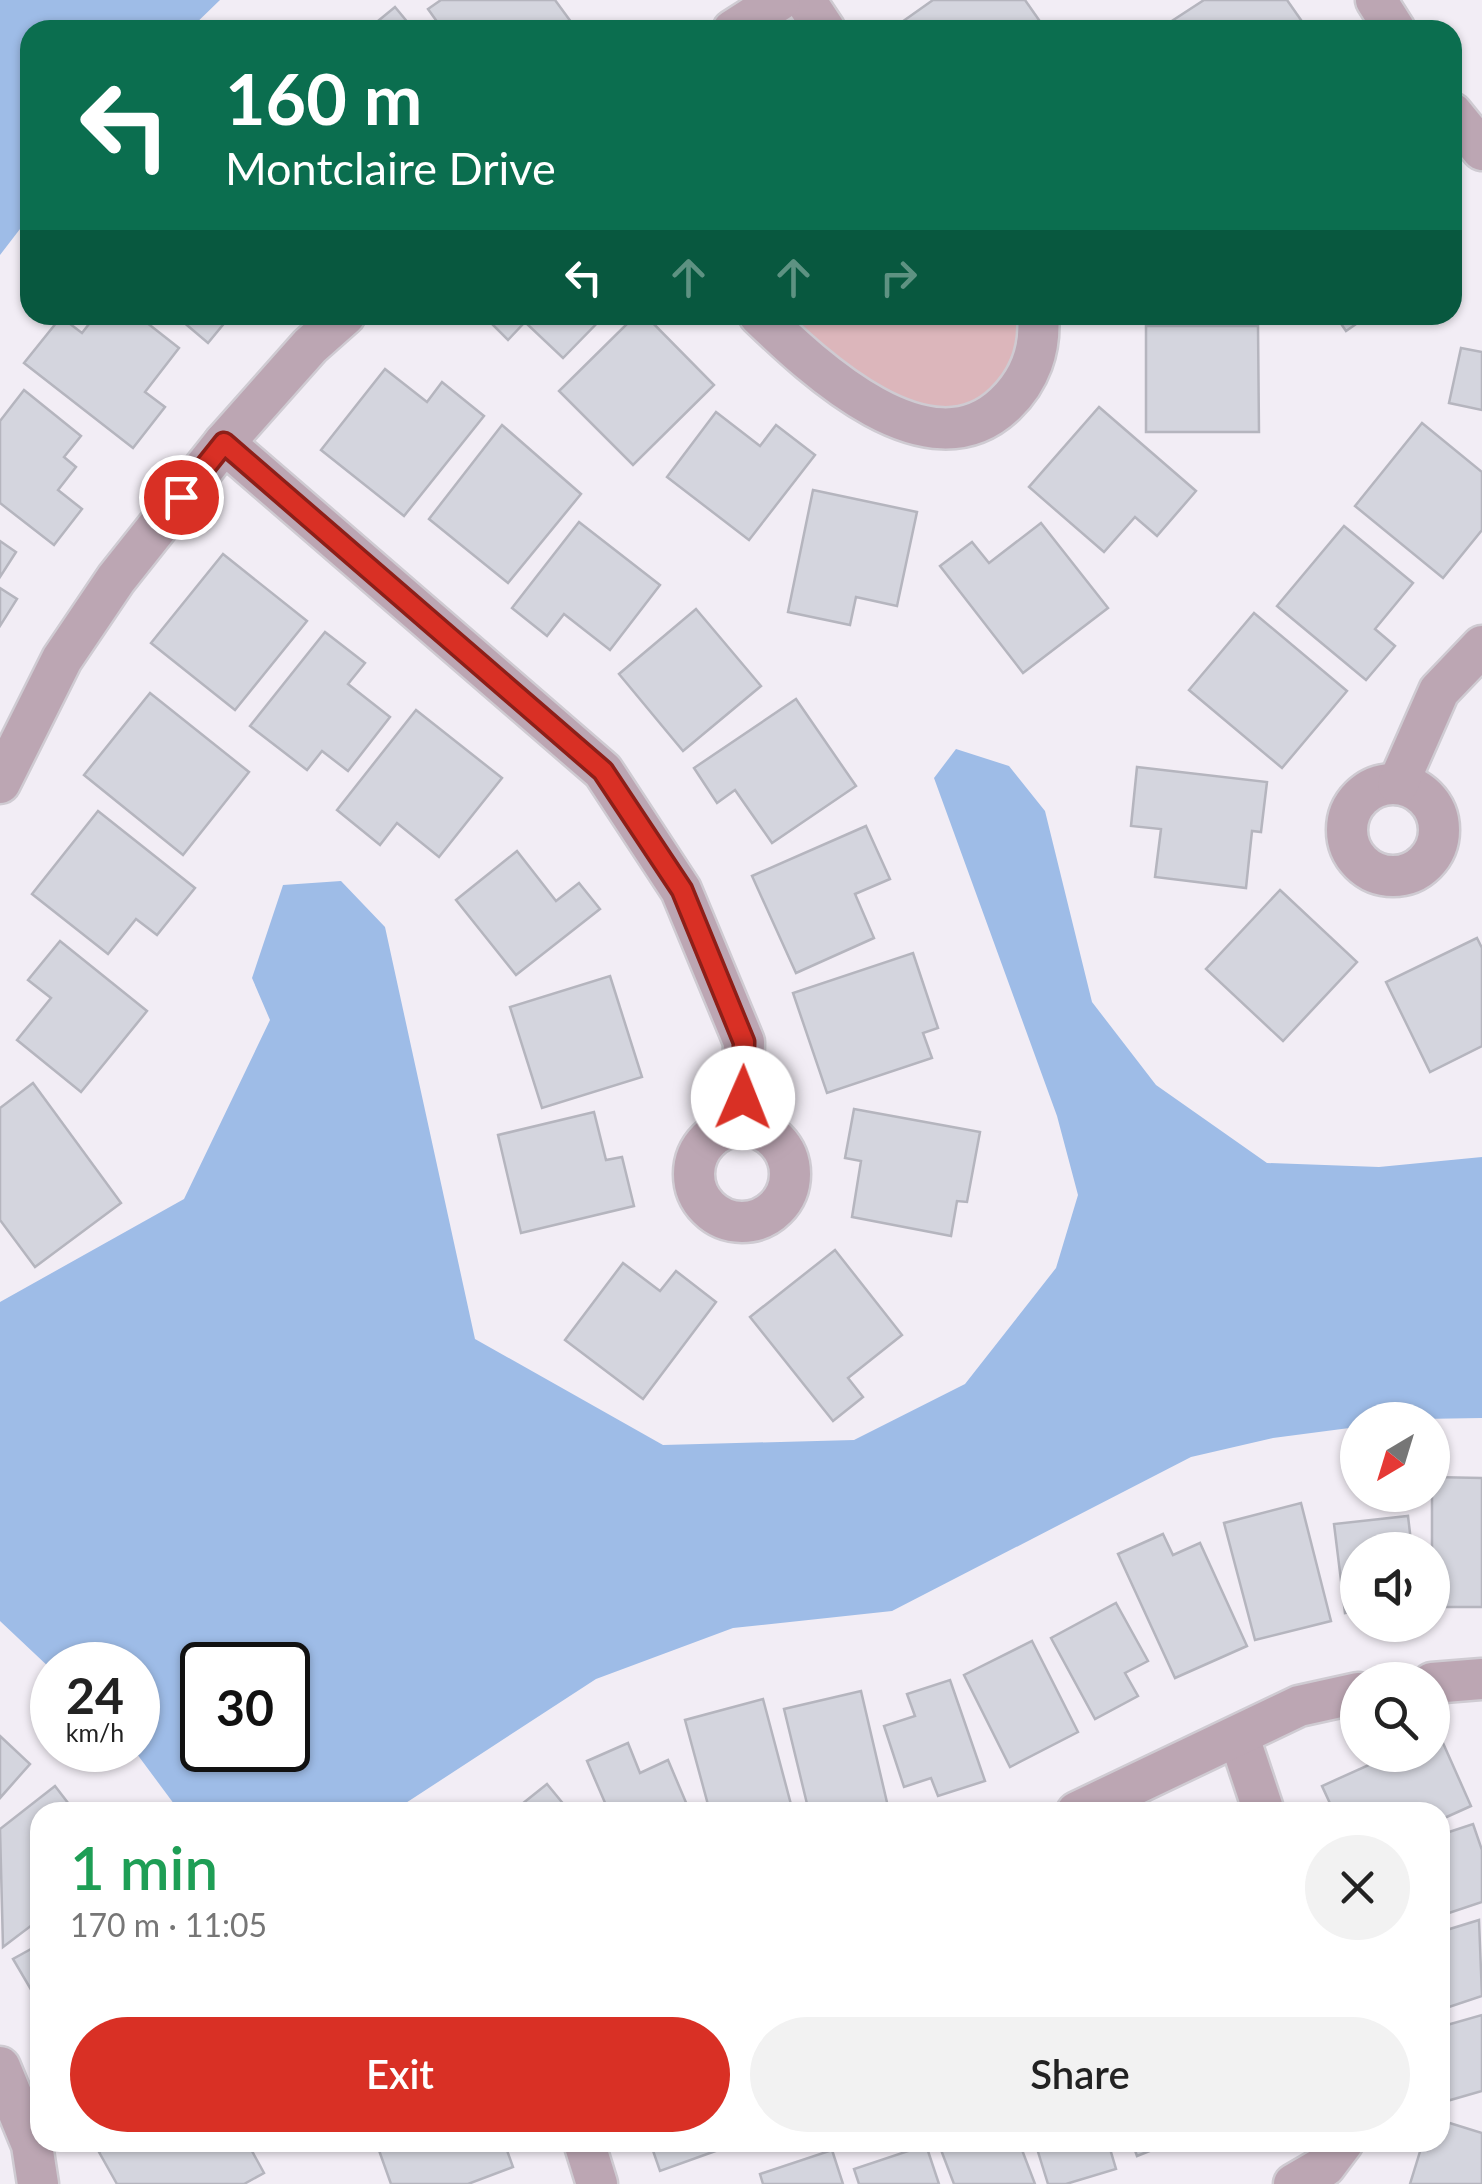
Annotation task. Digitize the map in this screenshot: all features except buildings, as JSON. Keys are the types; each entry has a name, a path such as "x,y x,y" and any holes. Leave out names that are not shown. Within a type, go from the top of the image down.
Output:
{"street":[{"path":"749,20 780,0"},
{"path":"1462,125 1482,150"},
{"path":"0,783 62,660 116,579 224,443 310,346 334,325"},
{"path":"768,325 823,377 918,428 987,422 1022,388 1040,340 1039,325"},
{"path":"224,443 603,771 682,890 744,1042 742,1126"},
{"path":"1398,784 1439,691 1482,646"},
{"path":"1450,1682 1482,1680"},
{"path":"1099,1802 1299,1706 1340,1696"},
{"path":"1239,1738 1261,1802"},
{"path":"0,2067 30,2140"},
{"path":"33,2152 38,2184"},
{"path":"587,2152 597,2184"},
{"path":"1294,2184 1325,2166 1336,2152"}],"shaded area":[{"path":"773,325 1036,325 1022,388 918,428"}],"water":[{"path":"0,0 220,0 199,20 20,20 20,229 0,255"},
{"path":"956,749 1009,766 1045,811 1092,1002 1156,1085 1267,1163 1379,1167 1482,1157 1482,1418 1450,1419 1450,1402 1340,1402 1340,1429 1273,1438 1191,1457 892,1611 733,1628 596,1679 407,1802 173,1802 150,1772 160,1772 160,1642 30,1642 30,1649 0,1621 0,1302 184,1199 270,1020 252,978 283,885 341,881 385,927 475,1339 663,1445 854,1440 965,1384 1056,1268 1078,1195 1057,1116 934,778"}],"route":[{"path":"181,497 224,443 603,771 682,890 744,1042 743,1098"}]}
